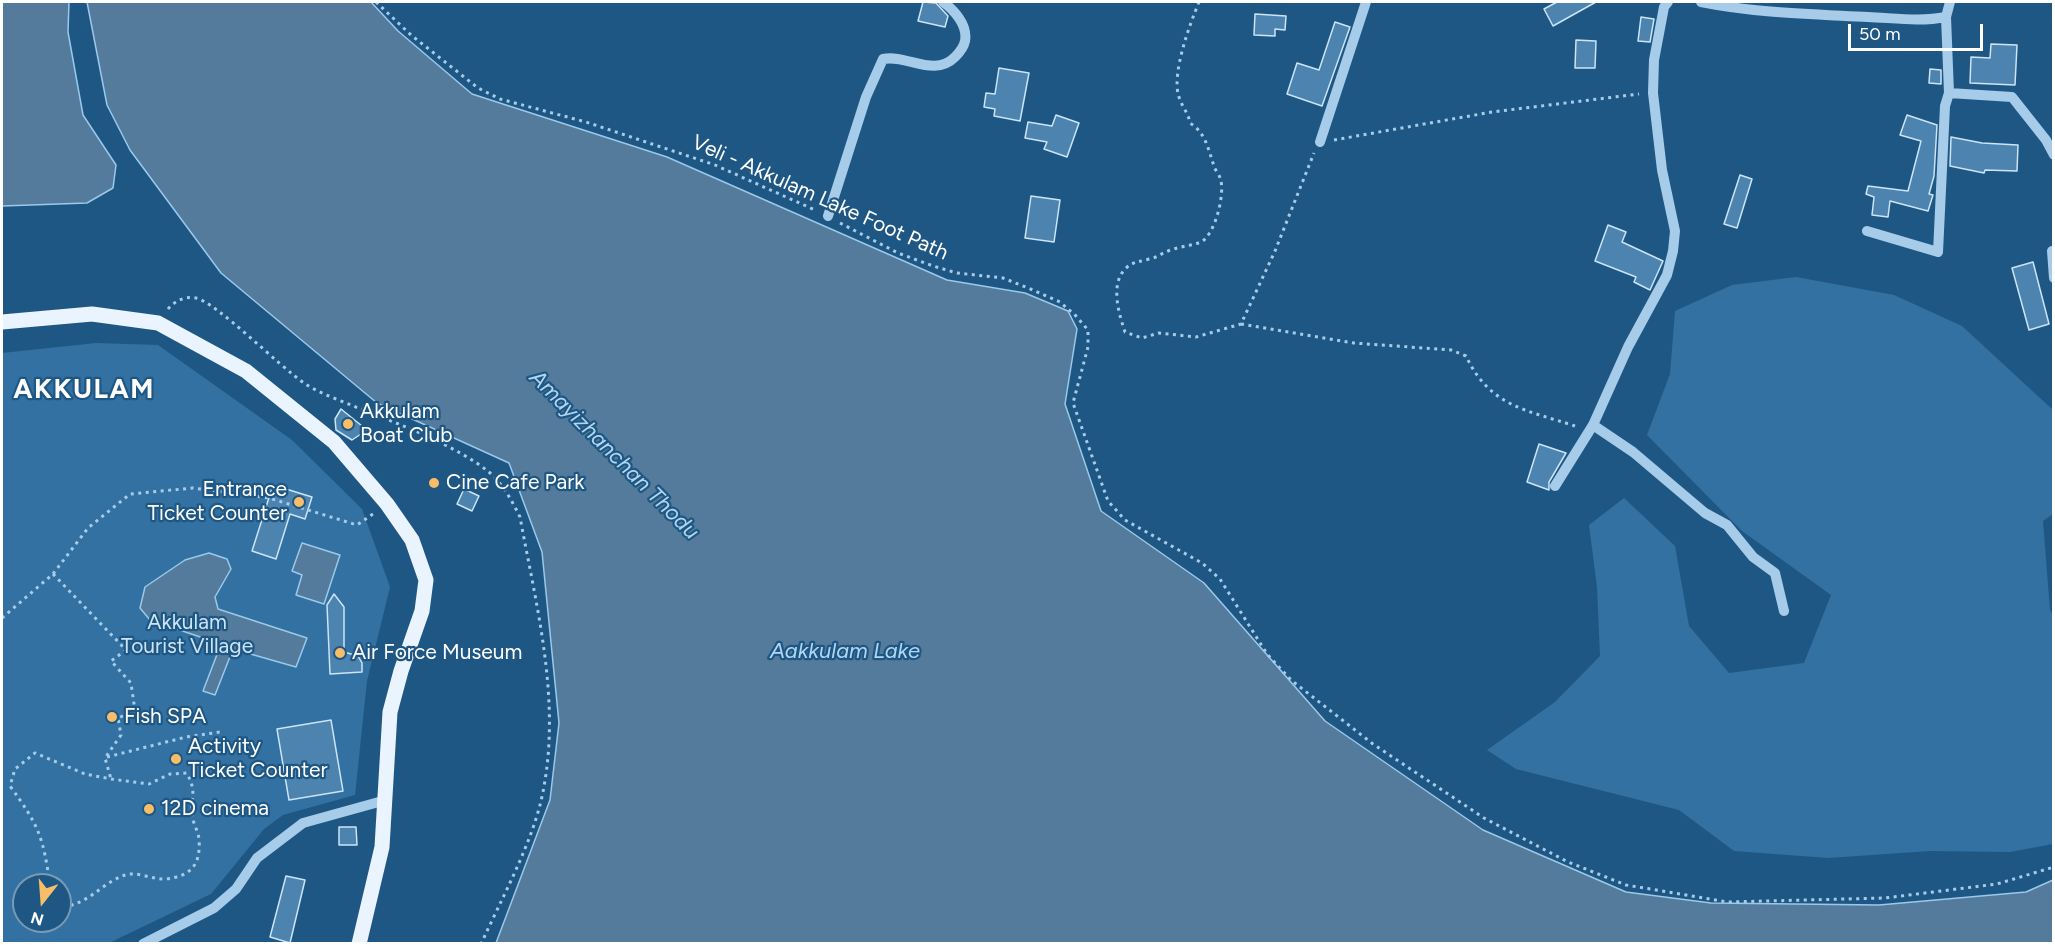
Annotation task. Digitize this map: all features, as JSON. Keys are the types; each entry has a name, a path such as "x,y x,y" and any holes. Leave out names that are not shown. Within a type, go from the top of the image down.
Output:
{"main road":[{"path":"2,322 92,314 158,323 246,371 334,442 387,504 412,540 426,580 422,611 401,671 390,712 382,847 359,944"}],"street":[{"path":"828,216 866,97 884,59 892,57 936,66 952,60 965,41 964,29 955,11 943,2"},
{"path":"1320,142 1366,2"},
{"path":"1555,486 1593,425 1628,347 1667,275 1673,251 1675,231 1662,170 1653,93 1654,60 1664,7 1668,2"},
{"path":"1701,2 1763,12 1788,11 1924,21 1946,17"},
{"path":"1867,231 1938,252 1945,106 1949,93 1946,17 1950,2"},
{"path":"1949,93 2012,97 2046,140 2054,155"},
{"path":"2052,251 2054,278"},
{"path":"1593,425 1633,452 1678,493 1696,503 1705,513 1727,525 1753,557 1775,573 1784,611"},
{"path":"143,944 214,908 236,889 257,858 303,823 386,800"}],"path":[{"name":"Veli - Akkulam Lake Foot Path","path":"376,2 428,49 478,88 500,99 586,122 715,165 828,216 898,253 957,273 1003,278 1060,302 1088,330 1088,347 1073,403 1108,501 1125,520 1202,563 1221,579 1267,654 1291,680 1373,744 1484,818 1568,862 1626,885 1727,902 1885,898 1997,884 2054,867"},
{"path":"1199,2 1189,27 1176,80 1179,99 1187,110 1190,123 1200,129 1221,178 1222,192 1215,224 1203,241 1189,247 1171,249 1150,260 1138,260 1124,270 1117,292 1118,308 1125,332 1142,338 1159,333 1196,337 1241,324 1354,343 1451,350 1466,356 1474,372 1498,396 1517,409 1577,427 1588,423 1593,425"},
{"path":"1241,324 1275,251 1320,142 1491,112 1653,93"},
{"path":"2,618 53,574 88,528 130,494 193,488 269,498 357,525 387,504"},
{"path":"53,574 126,650 111,661 132,683 135,711 118,718 121,735 105,758"},
{"path":"105,758 186,737 220,732"},
{"path":"48,873 43,840 33,818 10,786 15,769 35,753 85,774 111,779 149,784 170,774 187,773 195,789 191,814 199,840 194,868 187,874 164,879 127,874 104,885 76,906 72,906"},
{"path":"105,758 111,779"}],"green space":[{"path":"1796,277 1894,295 1962,326 2053,410 2053,514 2043,521 2050,610 2054,618 2053,844 2010,852 1930,851 1828,858 1734,851 1679,810 1516,769 1487,750 1555,702 1600,656 1597,587 1589,525 1624,498 1675,546 1689,626 1729,673 1804,663 1831,595 1742,531 1647,435 1670,374 1675,311 1732,285"},
{"name":"Akkulam Tourist Village","path":"96,343 158,345 292,440 362,509 390,587 367,681 355,795 283,815 264,829 211,894 109,943 2,943 2,353"}],"water":[{"path":"2,2 69,2 68,32 83,115 116,165 113,188 87,203 2,206"},
{"name":"Aakkulam Lake","path":"87,2 371,2 398,31 472,94 667,157 947,280 1025,293 1068,311 1077,329 1065,404 1101,511 1204,583 1325,721 1483,830 1626,892 1711,903 1879,905 2026,892 2053,880 2053,943 496,943 550,800 559,723 542,552 509,463 377,403 221,273 130,150 107,105"},
{"path":"302,543 340,555 324,604 296,595 302,575 292,571"},
{"path":"209,553 227,559 231,569 215,597 218,609 307,638 296,667 233,649 215,695 203,691 221,644 150,620 140,608 145,587 185,560"}],"building":[{"path":"923,2 936,3 948,16 945,27 918,21"},
{"path":"1557,2 1596,2 1553,26 1544,9"},
{"path":"1255,14 1286,16 1285,30 1275,29 1275,36 1254,35"},
{"path":"1641,17 1654,19 1650,42 1638,41"},
{"path":"1335,22 1350,27 1322,106 1287,94 1297,63 1319,70"},
{"path":"1576,40 1596,41 1595,68 1575,68"},
{"path":"1991,44 2017,45 2015,85 1970,83 1971,57 1990,58"},
{"path":"999,68 1029,73 1020,121 994,116 995,109 984,107 986,93 995,94"},
{"path":"1930,69 1941,70 1941,84 1929,83"},
{"path":"1056,115 1079,123 1067,157 1044,149 1047,142 1025,138 1028,122 1052,126"},
{"path":"1907,115 1937,125 1934,176 1929,194 1933,195 1928,211 1890,201 1888,217 1872,215 1874,197 1866,194 1868,186 1908,191 1921,141 1900,135"},
{"path":"1951,137 1982,143 2018,145 2017,171 1985,170 1984,173 1950,166"},
{"path":"1740,175 1752,179 1737,228 1724,224"},
{"path":"1031,196 1060,200 1054,242 1025,238"},
{"path":"1608,225 1626,232 1622,242 1663,261 1650,290 1634,282 1636,277 1595,261"},
{"path":"2033,262 2049,324 2029,330 2012,268"},
{"name":"Akkulam Boat Club","path":"341,409 367,430 352,440 336,430 335,419"},
{"path":"1539,444 1566,453 1549,482 1549,490 1527,482"},
{"path":"273,485 312,497 305,519 290,514 276,559 252,551"},
{"path":"464,489 479,496 472,511 457,504"},
{"path":"334,594 344,607 344,652 358,656 362,663 362,672 330,674 327,605"},
{"path":"331,720 343,791 289,800 277,729"},
{"path":"339,827 356,827 357,845 339,845"},
{"path":"286,876 305,880 290,943 270,937"}],"place":[{"name":"Akkulam Boat Club","path":"348,424"},
{"name":"Cine Cafe Park","path":"434,483"},
{"name":"Entrance Ticket Counter","path":"299,502"},
{"name":"Air Force Museum","path":"340,653"},
{"name":"Fish SPA","path":"112,717"},
{"name":"Activity Ticket Counter","path":"176,759"},
{"name":"12D cinema","path":"149,809"}],"district":[{"name":"AKKULAM","path":"84,390"}],"water label":[{"name":"Amayizhanchan Thodu","path":"614,455"}]}
